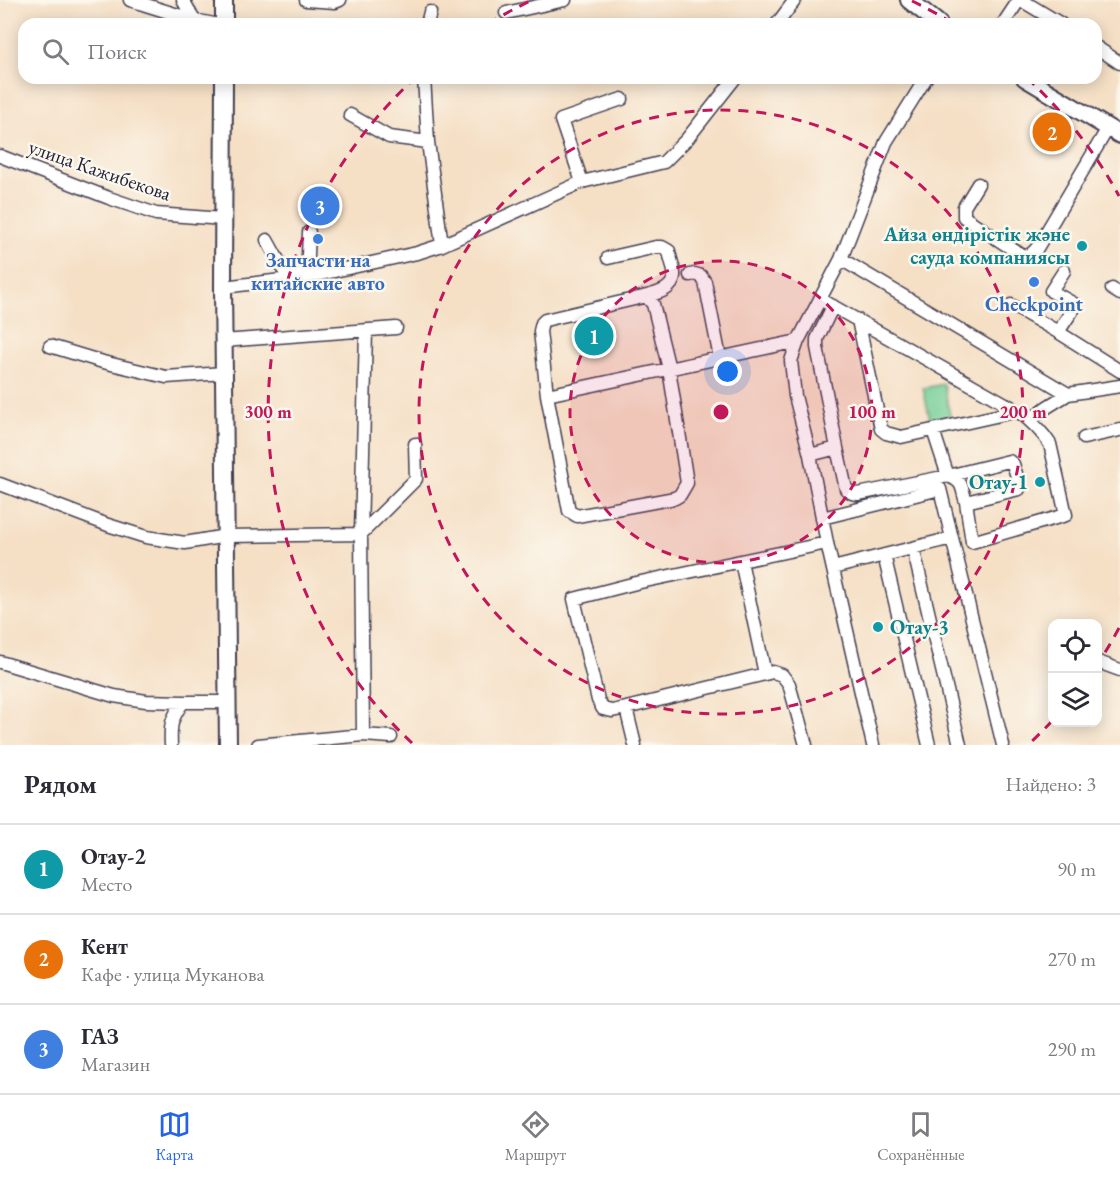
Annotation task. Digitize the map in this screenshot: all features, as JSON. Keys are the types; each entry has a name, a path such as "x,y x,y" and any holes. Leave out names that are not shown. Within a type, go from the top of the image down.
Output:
{"main road":[{"path":"224,0 224,18"},
{"path":"909,0 932,18"},
{"path":"224,84 223,287 228,745"},
{"path":"1035,84 1114,132"}],"street":[{"path":"130,0 188,18"},
{"path":"183,0 193,18"},
{"path":"306,0 335,2 340,0"},
{"path":"506,13 565,0"},
{"path":"782,18 795,0"},
{"path":"1007,18 1020,0 1042,5 1054,18"},
{"path":"1102,51 1120,63"},
{"path":"424,84 428,142 442,245"},
{"path":"223,287 307,277 417,253 442,245 582,182 664,162 687,139 730,84"},
{"path":"873,745 795,396 791,361 798,341 841,259 886,142 922,84"},
{"path":"582,182 561,120 622,99"},
{"path":"350,116 390,137 428,142"},
{"path":"978,184 964,207 964,217 1023,256 1027,256 1037,248 1114,132"},
{"name":"улица Кажибекова","path":"0,156 156,214 223,219"},
{"path":"307,277 309,232"},
{"path":"267,240 284,269 307,277"},
{"path":"608,258 662,247 669,252 674,277 664,291 545,320 542,323 540,331 547,394 569,511 577,516 675,498 680,495 687,483 669,369 653,304 647,297 643,297"},
{"path":"841,259 1068,394"},
{"path":"1058,332 1076,305 1051,291 1064,271"},
{"path":"690,275 701,276 705,282 720,358"},
{"path":"820,299 1030,420 1044,433 1050,444 1066,515 972,542 966,502 960,483 948,476"},
{"path":"1011,304 1120,371"},
{"path":"833,306 817,339 817,347 846,489 858,494 1009,461 1013,464 1019,489 966,502"},
{"path":"858,320 881,429 886,433 901,437 1017,411"},
{"path":"224,341 396,328"},
{"path":"363,735 361,534 366,330"},
{"path":"547,394 798,341"},
{"path":"50,346 166,377 224,374"},
{"path":"1030,420 1068,394 1120,386"},
{"path":"933,430 948,476"},
{"path":"1084,438 1120,430"},
{"path":"0,484 108,525 146,537 185,543 226,536 361,534 416,479 415,444"},
{"path":"810,455 837,448"},
{"path":"822,518 940,489 1003,745"},
{"path":"833,568 952,538"},
{"path":"806,745 789,684 782,675 773,672 626,708 612,711 603,709 598,700 574,599 636,583 827,543"},
{"path":"913,548 960,745"},
{"path":"884,555 929,745"},
{"path":"741,561 765,674"},
{"path":"0,662 114,696 146,701 228,702"},
{"path":"1102,663 1120,670"},
{"path":"171,745 172,721 183,702"},
{"path":"626,708 635,745"},
{"path":"258,745 363,735 391,737"}],"green space":[{"path":"944,384 950,416 930,420 923,388"}],"place":[{"name":"Кент","path":"1052,132"},
{"name":"ГАЗ","path":"320,206"},
{"name":"Запчасти на китайские авто","path":"318,239"},
{"name":"Айза өндірістік және сауда компаниясы","path":"1082,246"},
{"name":"Checkpoint","path":"1034,282"},
{"name":"Отау-2","path":"594,336"},
{"name":"Отау-1","path":"1040,482"},
{"name":"Отау-3","path":"878,627"}]}
